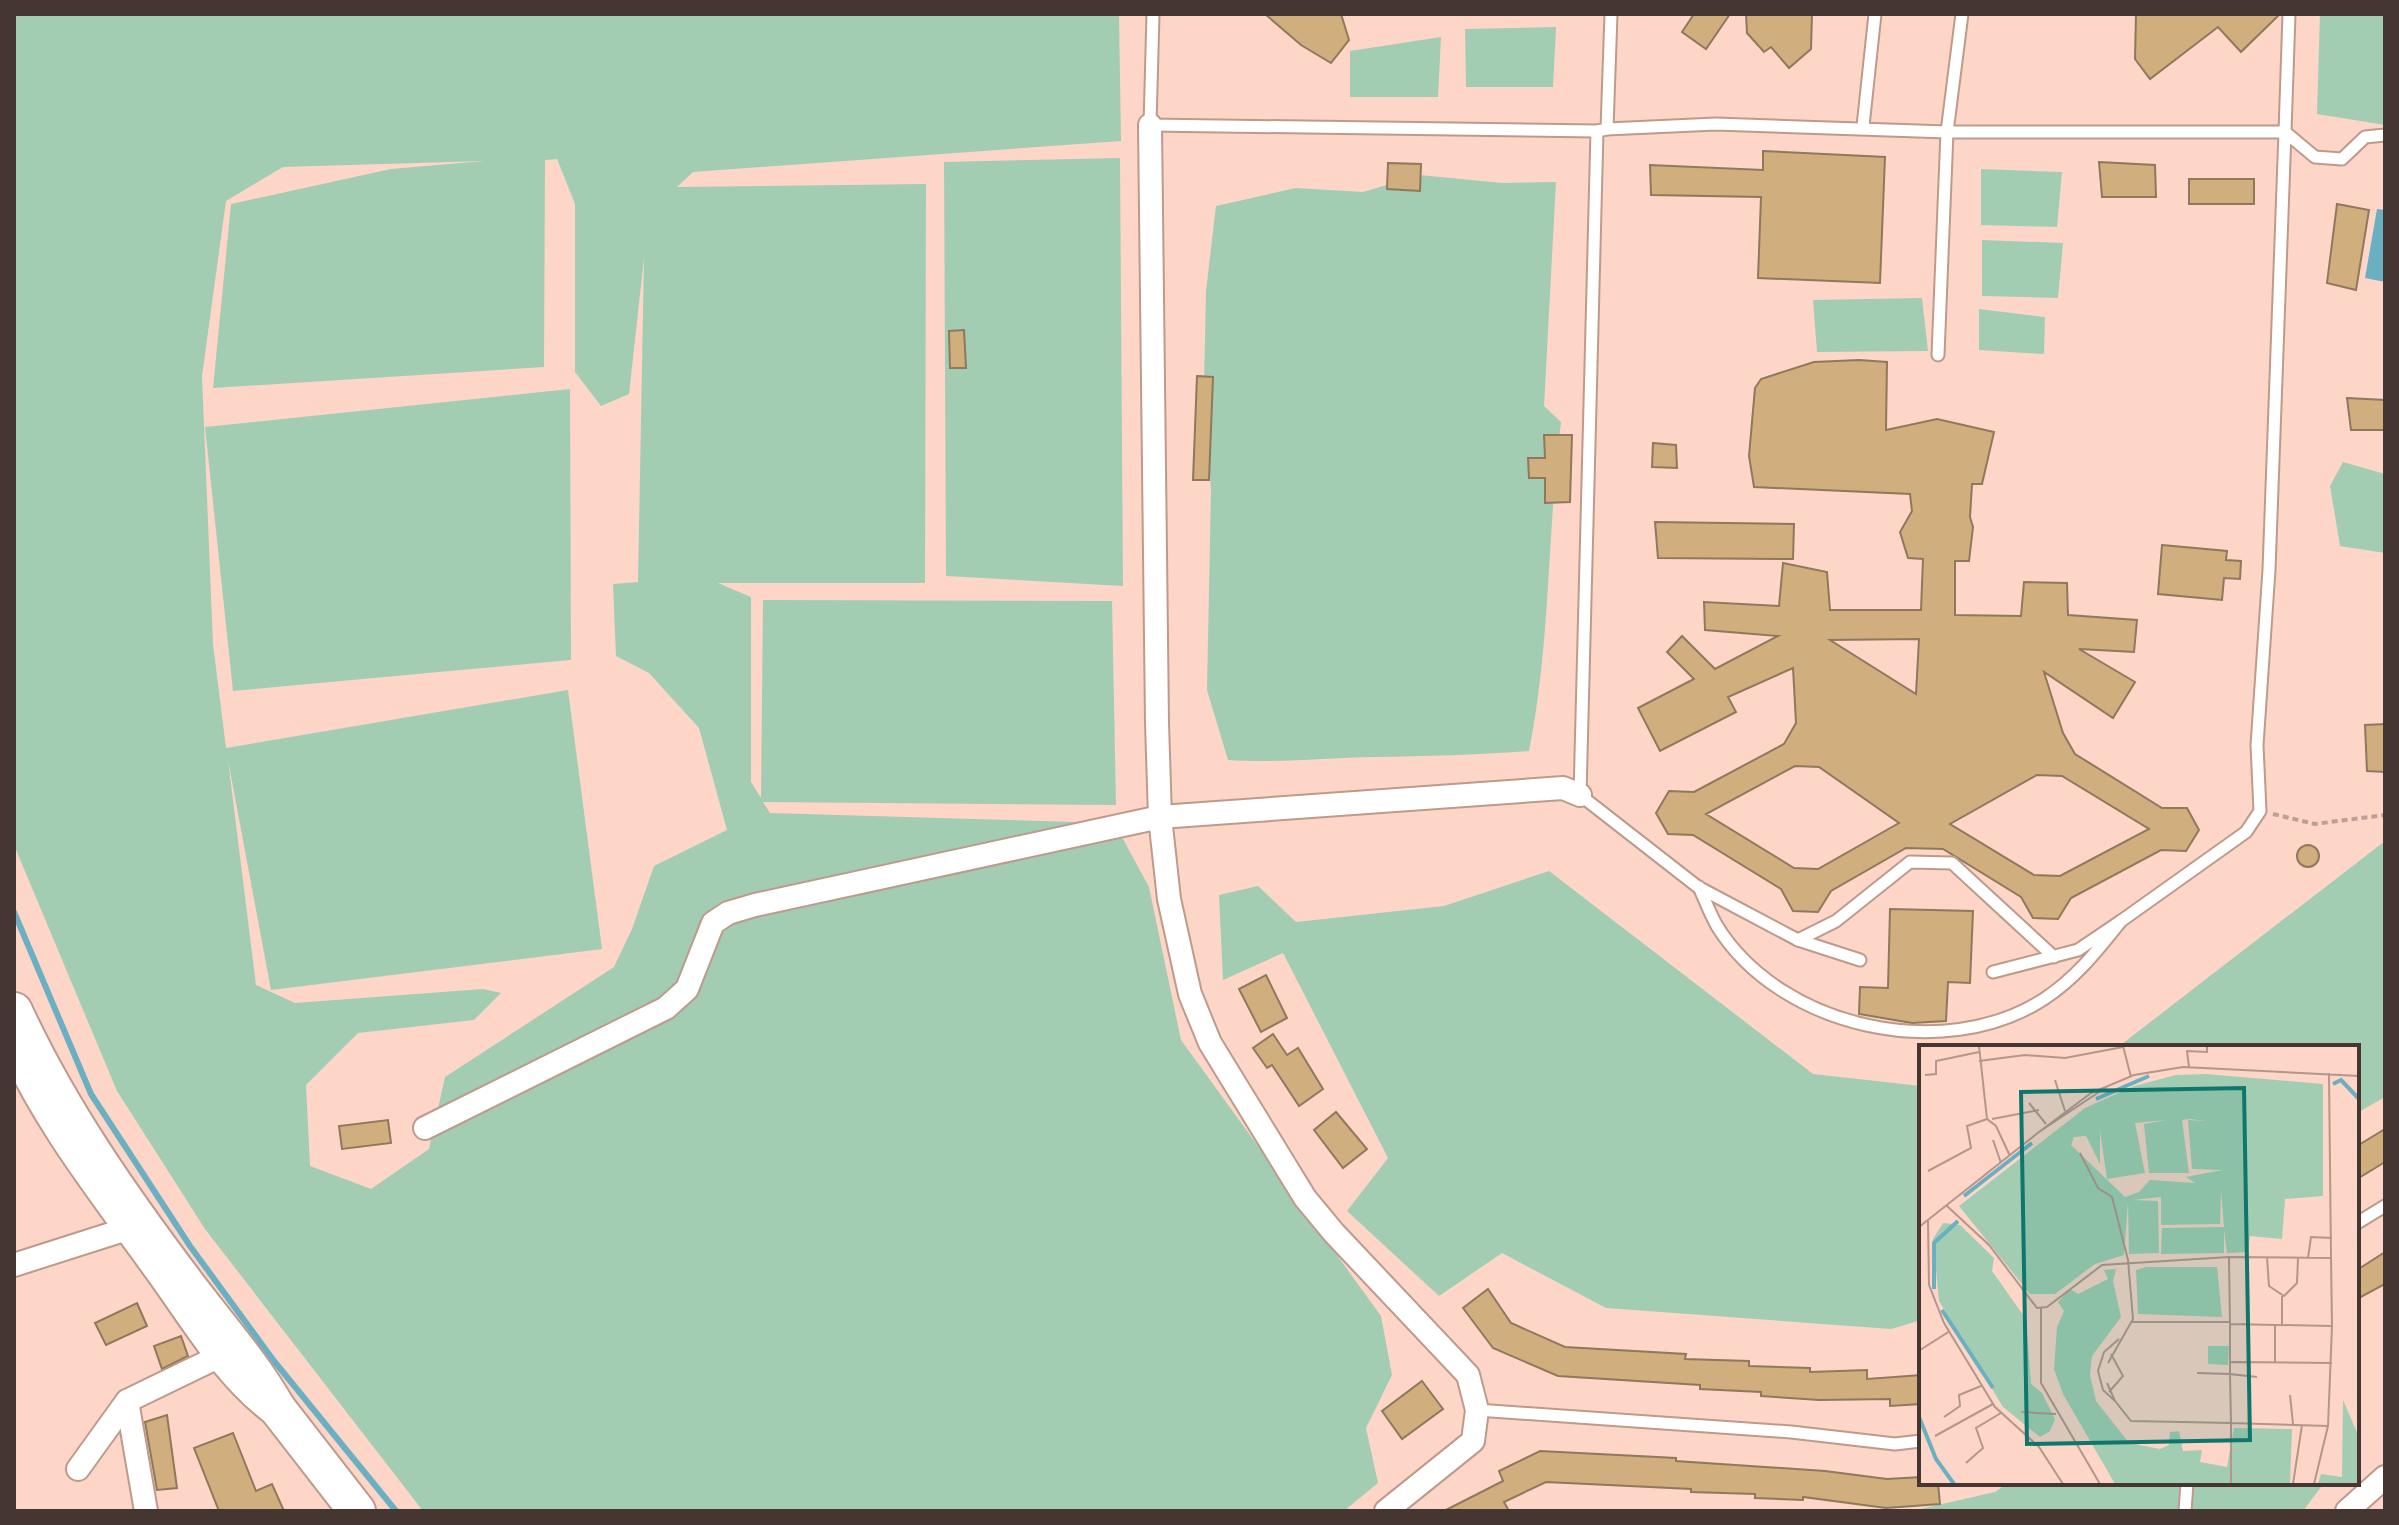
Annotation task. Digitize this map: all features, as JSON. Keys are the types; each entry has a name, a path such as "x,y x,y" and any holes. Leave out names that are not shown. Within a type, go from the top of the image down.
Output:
{"main road":[{"path":"14,1011 38,1062 86,1141 144,1226 260,1379 277,1408 357,1511"},
{"path":"14,1038 34,1080 84,1159 224,1354 255,1392 277,1408"}],"street":[{"path":"1150,125 1160,817 1169,899 1190,994 1210,1043 1305,1198 1468,1375 1477,1410 1473,1441 1386,1511"},
{"path":"425,1128 666,1008 687,989 713,923 728,913 1160,817 1563,788 1580,795"},
{"path":"14,1265 133,1227"},
{"path":"78,1469 127,1401 224,1354"},
{"path":"127,1401 146,1511"},
{"path":"2347,1511 2385,1477"}],"lane":[{"path":"1153,14 1150,125 1602,130 1716,124 1863,126 1947,132 2285,132 2315,157 2342,159 2365,137 2385,135"},
{"path":"1611,14 1602,130 1580,795 1698,887 1798,940 1860,960"},
{"path":"1863,126 1875,14"},
{"path":"1938,355 1947,132 1962,14"},
{"path":"1993,972 2078,950 2246,832 2260,811 2257,745 2269,570 2289,14"},
{"path":"1798,940 1836,921 1910,862 1952,863 2054,957"},
{"path":"1698,887 1718,927 1746,960 1781,988 1821,1011 1864,1026 1915,1033 1959,1030 1997,1020 2041,1001 2072,979 2121,921"},
{"path":"2359,1222 2385,1206"},
{"path":"1477,1410 1791,1432 1895,1444 1919,1441"},
{"path":"2185,1511 2187,1485"}],"path":[{"path":"2260,811 2315,824 2385,815"}],"green space":[{"path":"14,14 1119,14 1121,141 693,172 677,187 926,184 925,583 718,583 751,597 751,782 761,798 763,600 1112,601 1116,805 763,802 770,813 1076,822 1123,839 1149,887 1181,1040 1381,1316 1392,1375 1366,1428 1378,1483 1344,1511 423,1511 205,1229 117,1091 14,845","holes":["557,159 575,204 575,372 601,406 629,394 644,258 638,582 613,584 616,656 649,673 699,728 727,830 654,866 632,929 614,967 445,1077 429,1149 371,1189 310,1166 306,1085 358,1033 474,1020 501,993 483,989 295,1003 256,985 228,760 271,990 602,949 568,690 226,748 213,644 202,376 226,201 283,167 484,161 391,169 231,204 213,388 544,367 545,160"]},
{"path":"2320,14 2385,14 2385,125 2317,114"},
{"path":"1556,27 1553,87 1466,87 1465,29"},
{"path":"1441,37 1438,97 1350,97 1350,51"},
{"path":"1120,158 1123,586 946,576 944,162"},
{"path":"1981,169 2062,172 2057,227 1981,225"},
{"path":"1420,175 1502,183 1556,182 1544,406 1561,422 1545,628 1529,751 1284,761 1228,760 1207,690 1211,490 1204,385 1206,291 1216,206 1296,188 1363,192"},
{"path":"1982,240 2063,243 2058,298 1982,296"},
{"path":"1922,298 1928,351 1817,352 1813,300"},
{"path":"1979,309 2045,317 2044,354 1979,350"},
{"path":"570,389 571,660 233,691 205,427"},
{"path":"2343,462 2385,474 2385,553 2340,546 2330,486"},
{"path":"2385,841 2385,1097 2359,1112 2359,1045 2121,1045"},
{"path":"1549,871 1813,1074 1919,1086 1919,1321 1891,1329 1606,1308 1502,1253 1439,1296 1347,1211 1388,1158 1283,953 1223,980 1219,895 1258,886 1296,922 1444,906"},
{"path":"2005,1485 2322,1485 2303,1511 1912,1511 1995,1492"}],"water":[{"path":"2377,209 2385,210 2385,282 2365,278"}],"building":[{"path":"1265,14 1341,14 1349,40 1331,63 1301,45"},
{"path":"1694,14 1730,14 1706,49 1682,32"},
{"path":"1746,14 1812,14 1811,49 1789,68 1771,47 1764,52 1747,33"},
{"path":"2136,14 2280,14 2241,52 2218,27 2150,79 2135,59"},
{"path":"1763,151 1885,157 1880,283 1758,278 1761,197 1651,195 1650,165 1763,170"},
{"path":"2099,162 2155,165 2156,197 2102,197"},
{"path":"1388,163 1421,164 1420,191 1387,189"},
{"path":"2189,179 2254,179 2254,204 2189,204"},
{"path":"2337,204 2369,210 2356,290 2327,283"},
{"path":"964,330 966,368 950,368 949,331"},
{"path":"1814,362 1887,362 1886,430 1937,419 1994,432 1982,484 1972,484 1970,517 1973,527 1969,561 1955,561 1955,615 2021,616 2024,582 2067,583 2068,615 2137,620 2134,652 2079,649 2135,682 2113,718 2044,672 2063,733 2075,754 2162,808 2187,808 2199,830 2186,851 2161,850 2071,898 2058,919 2033,918 2021,897 1943,849 1906,848 1831,891 1818,912 1793,911 1781,889 1693,835 1668,834 1656,813 1669,791 1694,792 1784,744 1796,723 1793,668 1728,697 1736,712 1660,751 1638,708 1694,679 1667,652 1682,636 1715,669 1778,636 1705,630 1704,602 1779,606 1783,563 1827,572 1830,610 1921,610 1923,559 1908,558 1900,532 1912,511 1910,494 1754,487 1749,456 1755,388 1761,379","holes":["1919,639 1916,694 1830,640","1795,766 1819,767 1899,823 1818,869 1794,868 1706,814","2037,775 2062,776 2149,829 2060,876 2034,875 1950,824"]},
{"path":"1197,376 1213,377 1209,480 1193,480"},
{"path":"2347,398 2385,400 2385,430 2351,430"},
{"path":"1544,435 1572,435 1570,502 1545,503 1545,478 1529,478 1528,458 1545,458"},
{"path":"1653,443 1676,445 1677,468 1652,467"},
{"path":"1655,522 1794,524 1793,559 1658,558"},
{"path":"2162,545 2227,551 2226,560 2241,561 2240,579 2224,578 2222,600 2158,594"},
{"path":"2385,724 2385,772 2367,771 2365,725"},
{"path":"2308,845 2316,848 2319,856 2316,864 2308,867 2300,864 2297,856 2300,848"},
{"path":"1890,909 1973,911 1970,983 1948,982 1946,1021 1912,1023 1859,1014 1860,987 1888,988"},
{"path":"1266,975 1287,1018 1261,1032 1239,989"},
{"path":"1273,1034 1287,1055 1298,1048 1323,1089 1299,1106 1272,1065 1267,1068 1253,1048"},
{"path":"1336,1112 1367,1149 1343,1168 1314,1130"},
{"path":"388,1120 391,1143 342,1149 339,1126"},
{"path":"2385,1129 2385,1162 2359,1178 2359,1145"},
{"path":"2385,1252 2385,1284 2359,1298 2359,1269"},
{"path":"1488,1289 1511,1323 1565,1347 1686,1354 1685,1359 1749,1361 1749,1366 1810,1368 1810,1372 1867,1370 1867,1379 1919,1375 1919,1404 1890,1406 1890,1399 1819,1400 1761,1396 1761,1392 1700,1389 1700,1385 1558,1376 1493,1348 1463,1308"},
{"path":"137,1303 147,1326 106,1345 95,1323"},
{"path":"181,1336 188,1356 162,1369 154,1346"},
{"path":"1422,1381 1443,1409 1402,1439 1382,1411"},
{"path":"167,1415 177,1488 157,1490 145,1422"},
{"path":"233,1433 256,1491 272,1484 284,1511 219,1511 194,1448"},
{"path":"1540,1451 1676,1458 1676,1461 1825,1471 1887,1479 1919,1477 1919,1485 1938,1485 1940,1504 1886,1508 1803,1497 1803,1500 1755,1498 1755,1494 1691,1492 1691,1489 1546,1482 1504,1502 1509,1511 1444,1511 1503,1481 1499,1471"}],"waterway":[{"path":"14,912 91,1094 190,1246 274,1361 396,1511"}]}
